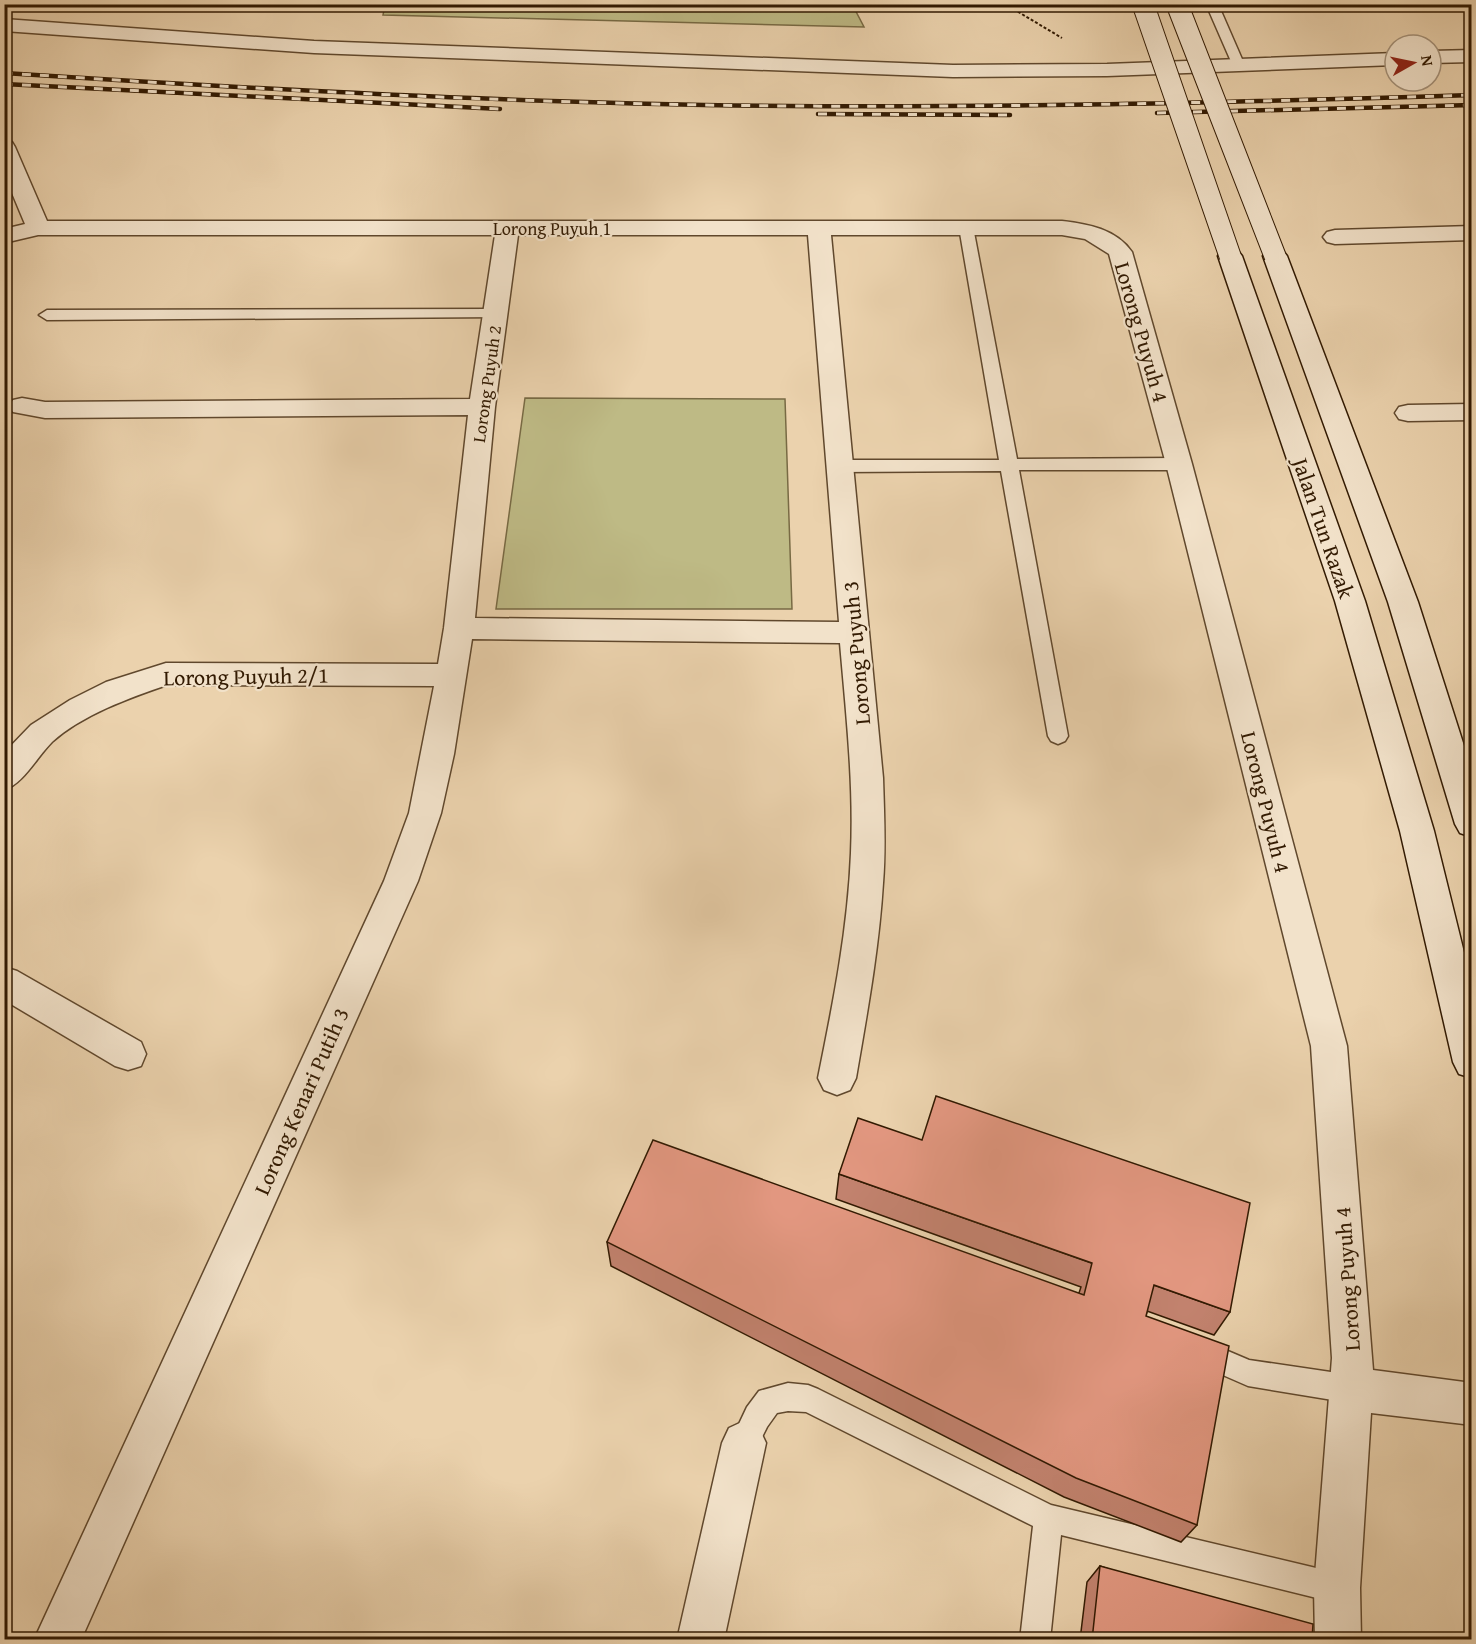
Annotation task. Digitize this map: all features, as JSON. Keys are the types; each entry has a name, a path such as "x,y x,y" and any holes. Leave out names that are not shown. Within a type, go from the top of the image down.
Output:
{"street":[{"name":"Jalan Tun Razak","path":"1143,4 1350,601 1417,831 1472,1062"},
{"path":"1177,4 1275,256 1403,602 1472,824"},
{"path":"4,25 314,47 953,71 1107,70 1383,60"},
{"path":"1443,57 1472,56"},
{"path":"4,147 38,228"},
{"name":"Lorong Puyuh 3","path":"819,227 867,778 868,855 852,999 837,1078"},
{"name":"Lorong Puyuh 1","path":"4,236 38,228 966,227 1082,229 1099,234"},
{"name":"Lorong Puyuh 2","path":"469,540 482,407 507,229"},
{"path":"1335,237 1472,233"},
{"name":"Lorong Puyuh 4","path":"1099,234 1120,252 1179,464 1329,1046 1353,1358 1337,1588 1338,1640"},
{"path":"22,406 45,410 482,407"},
{"path":"1408,413 1472,412"},
{"name":"Lorong Kenari Putih 3","path":"57,1640 401,880 425,813 438,754 459,627 469,540"},
{"path":"459,627 855,633"},
{"name":"Lorong Puyuh 2/1","path":"4,778 42,733 81,708 117,690 166,674 451,675"},
{"path":"4,982 128,1054"},
{"path":"1351,1389 1472,1404"},
{"path":"700,1640 744,1443"}],"lane":[{"path":"1212,4 1239,66"},
{"path":"966,227 1058,736"},
{"path":"47,315 496,314"},
{"path":"840,466 1179,464"},
{"path":"1176,1342 1248,1373 1351,1389"},
{"path":"744,1443 769,1401 788,1397 808,1399 1048,1518 1337,1588"},
{"path":"1035,1640 1048,1518"}],"path":[{"path":"1005,4 1046,27 1107,70"}],"shaded area":[{"path":"852,4 864,27 383,15 385,5"},
{"path":"525,398 785,399 792,609 496,609"}],"building":[{"path":"936,1096 1250,1203 1230,1312 1154,1285 1146,1316 1229,1346 1197,1525 1076,1478 607,1242 653,1140 1084,1295 1092,1263 839,1174 858,1118 922,1140"},
{"path":"1100,1566 1313,1624 1312,1640 1092,1640"}],"railway":[{"path":"4,73 354,93 704,105 1088,104 1472,95"},
{"path":"4,84 500,109"},
{"path":"1157,113 1472,105"},
{"path":"818,114 1010,115"}]}
